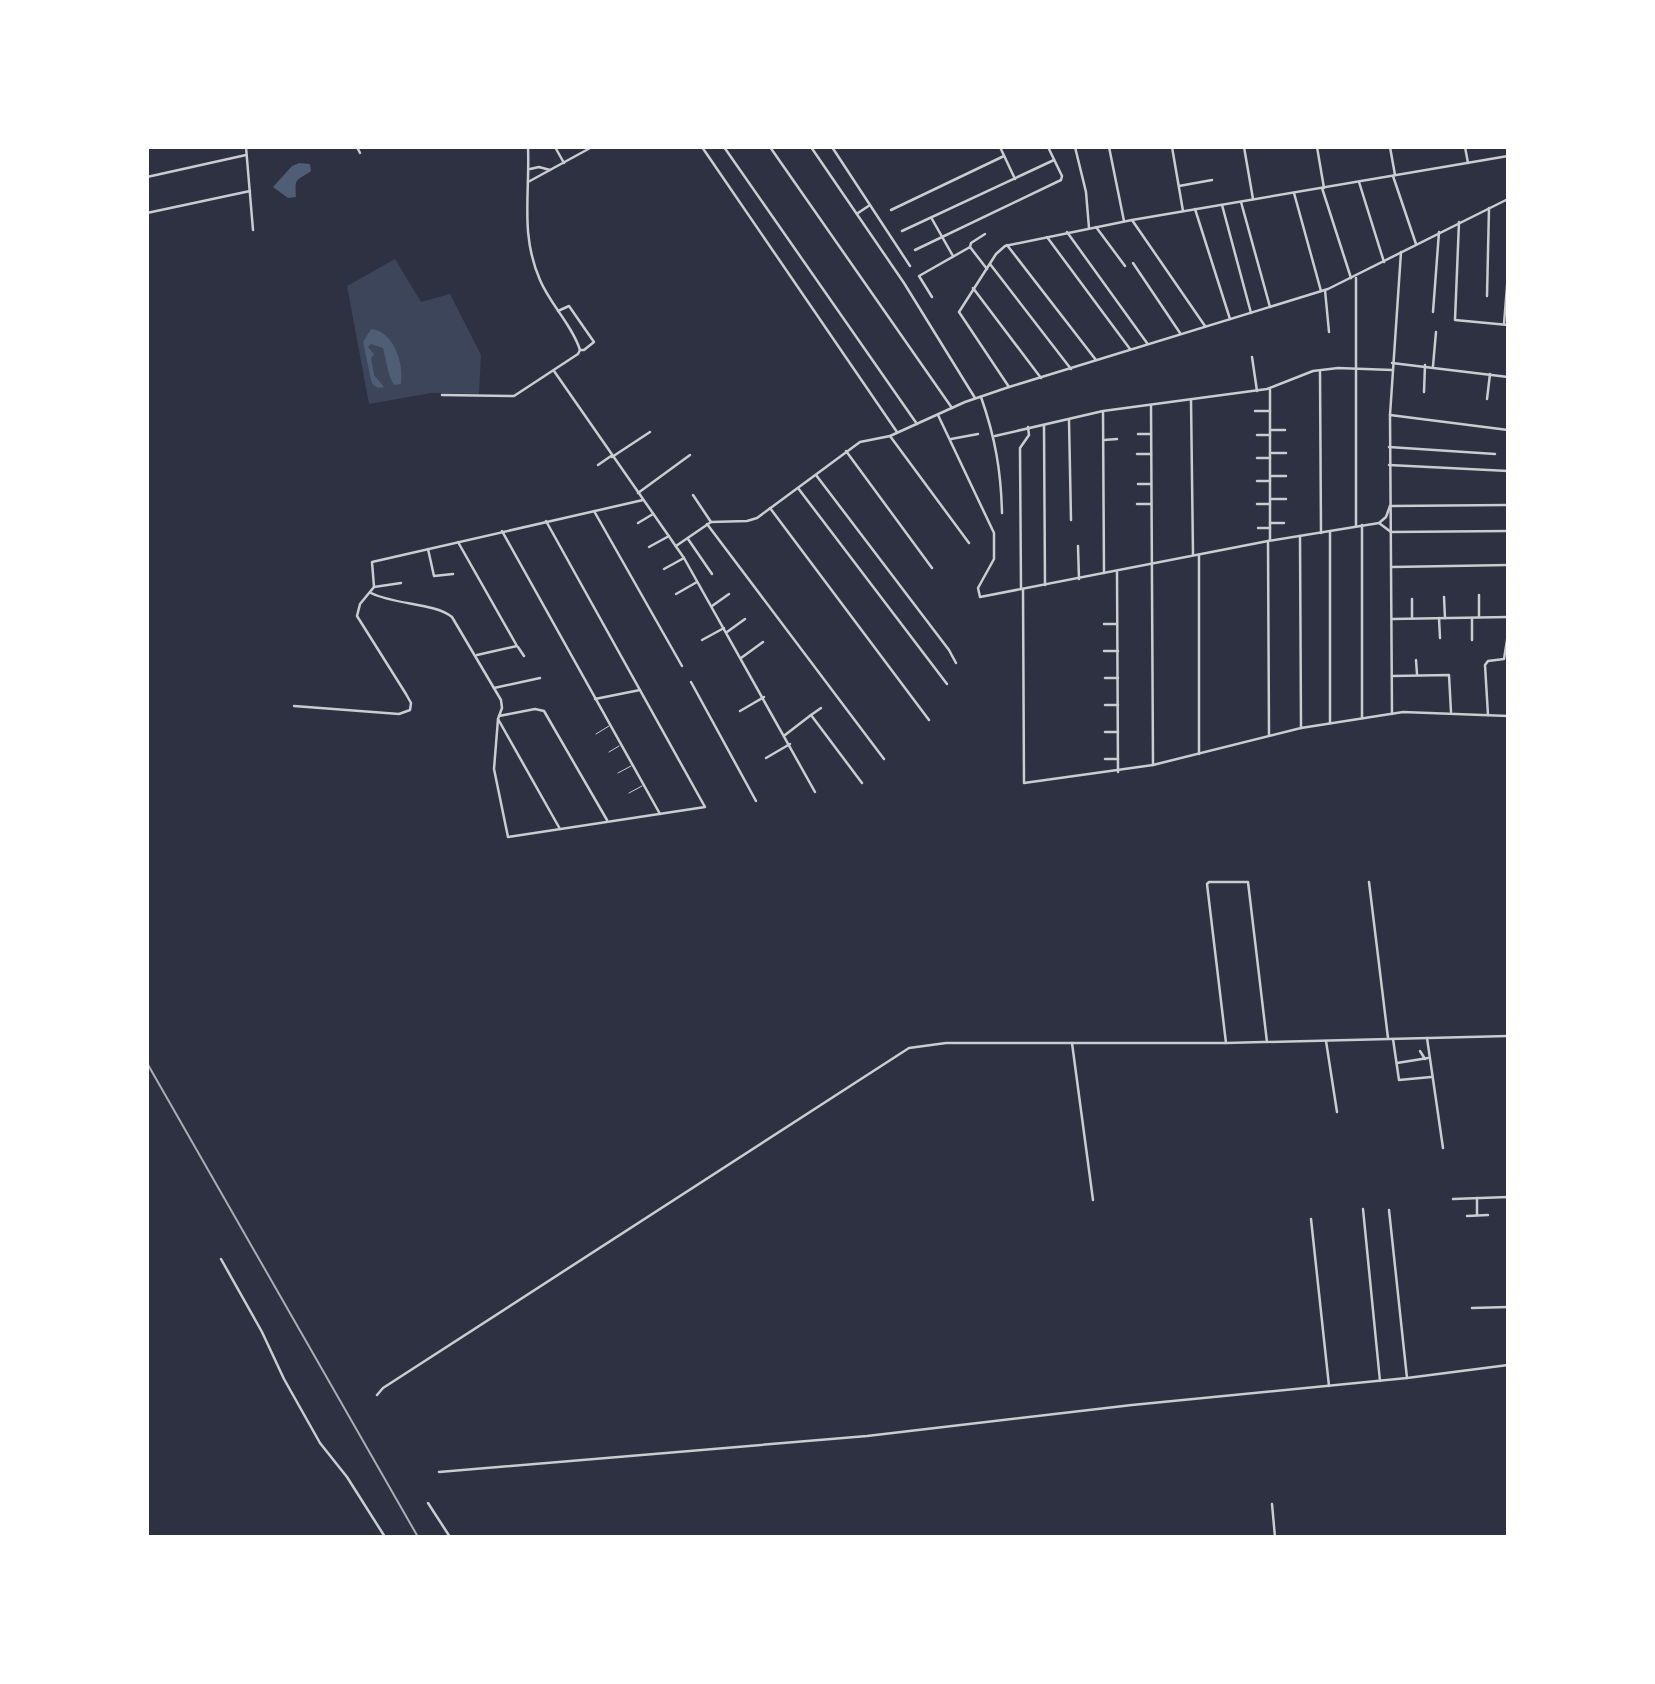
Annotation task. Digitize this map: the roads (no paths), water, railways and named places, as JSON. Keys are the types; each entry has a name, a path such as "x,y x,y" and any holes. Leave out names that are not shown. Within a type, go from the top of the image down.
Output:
{"street":[{"path":"246,147 253,230"},
{"path":"357,147 360,153"},
{"path":"528,147 528,246 540,281 580,350"},
{"path":"555,147 564,163"},
{"path":"528,182 592,147"},
{"path":"702,147 897,432"},
{"path":"724,147 917,424"},
{"path":"769,147 952,409"},
{"path":"811,147 934,330 975,398"},
{"path":"832,147 910,266"},
{"path":"915,250 1062,179 1048,147"},
{"path":"1075,147 1086,192 1089,228"},
{"path":"1109,147 1124,221"},
{"path":"1172,147 1183,211"},
{"path":"1244,147 1253,200"},
{"path":"1317,147 1323,188 1353,278 1357,368 1356,526"},
{"path":"1390,147 1394,176 1416,244"},
{"path":"1465,147 1468,163"},
{"path":"1001,148 1015,179"},
{"path":"147,177 246,155"},
{"path":"891,210 1004,156"},
{"path":"1009,387 958,312 999,250 1007,245 1124,221 1508,156"},
{"path":"902,231 1054,160"},
{"path":"529,170 539,167 551,170"},
{"path":"1179,187 1213,180"},
{"path":"1359,182 1384,261"},
{"path":"147,213 250,191"},
{"path":"1293,193 1323,291 1329,332"},
{"path":"676,546 709,523 751,520 863,440 890,436 975,398 1323,291 1508,199"},
{"path":"1241,202 1270,307"},
{"path":"857,214 870,205"},
{"path":"1222,205 1251,313"},
{"path":"1487,296 1489,208"},
{"path":"1195,209 1230,319"},
{"path":"931,218 953,256"},
{"path":"1132,220 1205,326"},
{"path":"1459,222 1455,320 1506,324 1508,274"},
{"path":"1096,227 1125,267"},
{"path":"1067,232 1147,344"},
{"path":"1433,312 1439,232"},
{"path":"932,297 919,276 970,247 971,243 985,234"},
{"path":"1047,236 1130,349"},
{"path":"1007,245 1096,360"},
{"path":"970,247 987,269"},
{"path":"1392,713 1389,447 1392,363 1401,252"},
{"path":"1133,263 1180,333"},
{"path":"989,264 1071,369"},
{"path":"973,288 1042,378"},
{"path":"442,395 514,396 594,342 569,306 557,312"},
{"path":"1433,366 1436,332"},
{"path":"1252,357 1257,391"},
{"path":"1392,363 1508,377"},
{"path":"1424,392 1425,365"},
{"path":"995,436 1103,411 1257,391 1320,370 1392,370"},
{"path":"1320,370 1321,533"},
{"path":"554,371 684,558 816,792"},
{"path":"1487,399 1490,374"},
{"path":"1269,735 1270,388"},
{"path":"981,397 995,436 1002,483 1002,513"},
{"path":"1191,400 1193,556"},
{"path":"1151,405 1153,765"},
{"path":"1103,411 1104,573"},
{"path":"1255,411 1270,411"},
{"path":"938,415 994,533 994,559 978,589 979,596 1079,579 1269,540 1379,523 1386,517 1390,506"},
{"path":"1390,415 1508,430"},
{"path":"1069,420 1070,520"},
{"path":"1044,426 1045,585"},
{"path":"1028,427 1029,435 1021,444 1020,453 1024,783 1118,772 1301,728 1392,713 1416,711 1508,716"},
{"path":"1257,435 1285,430"},
{"path":"597,466 650,432"},
{"path":"950,439 978,434"},
{"path":"1138,434 1151,434"},
{"path":"890,436 969,543"},
{"path":"1104,440 1117,439"},
{"path":"1389,447 1495,454"},
{"path":"846,451 932,568"},
{"path":"1257,458 1286,453"},
{"path":"1138,454 1151,454"},
{"path":"638,493 690,455"},
{"path":"1389,465 1508,471"},
{"path":"815,474 949,650 956,663"},
{"path":"1257,481 1286,476"},
{"path":"1138,484 1152,484"},
{"path":"798,488 947,684"},
{"path":"693,495 709,523 884,759"},
{"path":"294,706 399,714 410,710 411,703 406,694 357,616 360,604 374,587 372,562 643,499"},
{"path":"1270,499 1286,499"},
{"path":"1137,504 1152,504"},
{"path":"1257,504 1270,504"},
{"path":"1390,506 1508,505"},
{"path":"771,508 929,720"},
{"path":"594,511 682,666"},
{"path":"638,523 653,514"},
{"path":"371,593 388,600 449,615 476,655 502,704 494,769 508,837 705,807 546,521"},
{"path":"1270,523 1284,523"},
{"path":"1379,523 1391,532 1508,531"},
{"path":"1362,525 1362,718"},
{"path":"1258,528 1270,528"},
{"path":"502,531 660,814"},
{"path":"1330,532 1330,723"},
{"path":"649,547 669,536"},
{"path":"1300,536 1301,728"},
{"path":"688,538 712,574"},
{"path":"458,542 524,656"},
{"path":"1078,546 1079,579"},
{"path":"428,549 434,576 453,574"},
{"path":"1199,555 1199,754"},
{"path":"664,569 684,558"},
{"path":"1392,567 1508,565"},
{"path":"1117,571 1118,772"},
{"path":"676,594 698,581"},
{"path":"374,587 401,583"},
{"path":"712,606 729,594"},
{"path":"1479,595 1479,617"},
{"path":"1444,597 1445,618"},
{"path":"1412,599 1412,618"},
{"path":"1472,617 1472,640"},
{"path":"1392,619 1508,617"},
{"path":"1439,618 1440,638"},
{"path":"727,632 745,619"},
{"path":"1104,624 1117,624"},
{"path":"702,640 724,627"},
{"path":"1488,715 1485,665 1488,661 1504,659 1508,634"},
{"path":"741,658 763,642"},
{"path":"476,655 517,646"},
{"path":"1104,651 1118,651"},
{"path":"1416,660 1417,675"},
{"path":"1392,676 1449,675 1451,713"},
{"path":"494,688 540,678"},
{"path":"1105,678 1118,678"},
{"path":"691,681 756,801"},
{"path":"595,699 640,690"},
{"path":"740,711 764,697"},
{"path":"1105,705 1118,705"},
{"path":"785,735 821,708"},
{"path":"499,718 535,709 544,711 607,822"},
{"path":"811,715 862,783"},
{"path":"499,718 560,829"},
{"path":"1105,732 1118,732"},
{"path":"766,758 790,744"},
{"path":"1105,759 1118,759"},
{"path":"1369,881 1399,1080 1431,1077"},
{"path":"1226,1043 1207,884 1209,882 1248,882 1267,1042"},
{"path":"377,1395 900,1052 922,1045 1226,1043 1508,1036"},
{"path":"1427,1038 1443,1148"},
{"path":"1326,1041 1337,1112"},
{"path":"1072,1043 1093,1199"},
{"path":"1396,1063 1427,1059 1420,1051"},
{"path":"1453,1199 1508,1197"},
{"path":"1477,1198 1478,1215"},
{"path":"1363,1209 1380,1381"},
{"path":"1389,1210 1407,1378"},
{"path":"1468,1216 1488,1215"},
{"path":"1311,1219 1329,1386"},
{"path":"221,1259 320,1443 347,1477 385,1537"},
{"path":"1472,1308 1508,1307"},
{"path":"439,1472 867,1436 1508,1365"},
{"path":"428,1503 450,1537"},
{"path":"1272,1504 1275,1537"}],"lane":[{"path":"596,734 610,725"},
{"path":"609,752 621,745"},
{"path":"618,773 632,765"},
{"path":"629,793 643,785"}],"railway":[{"path":"147,1063 418,1537"}]}
